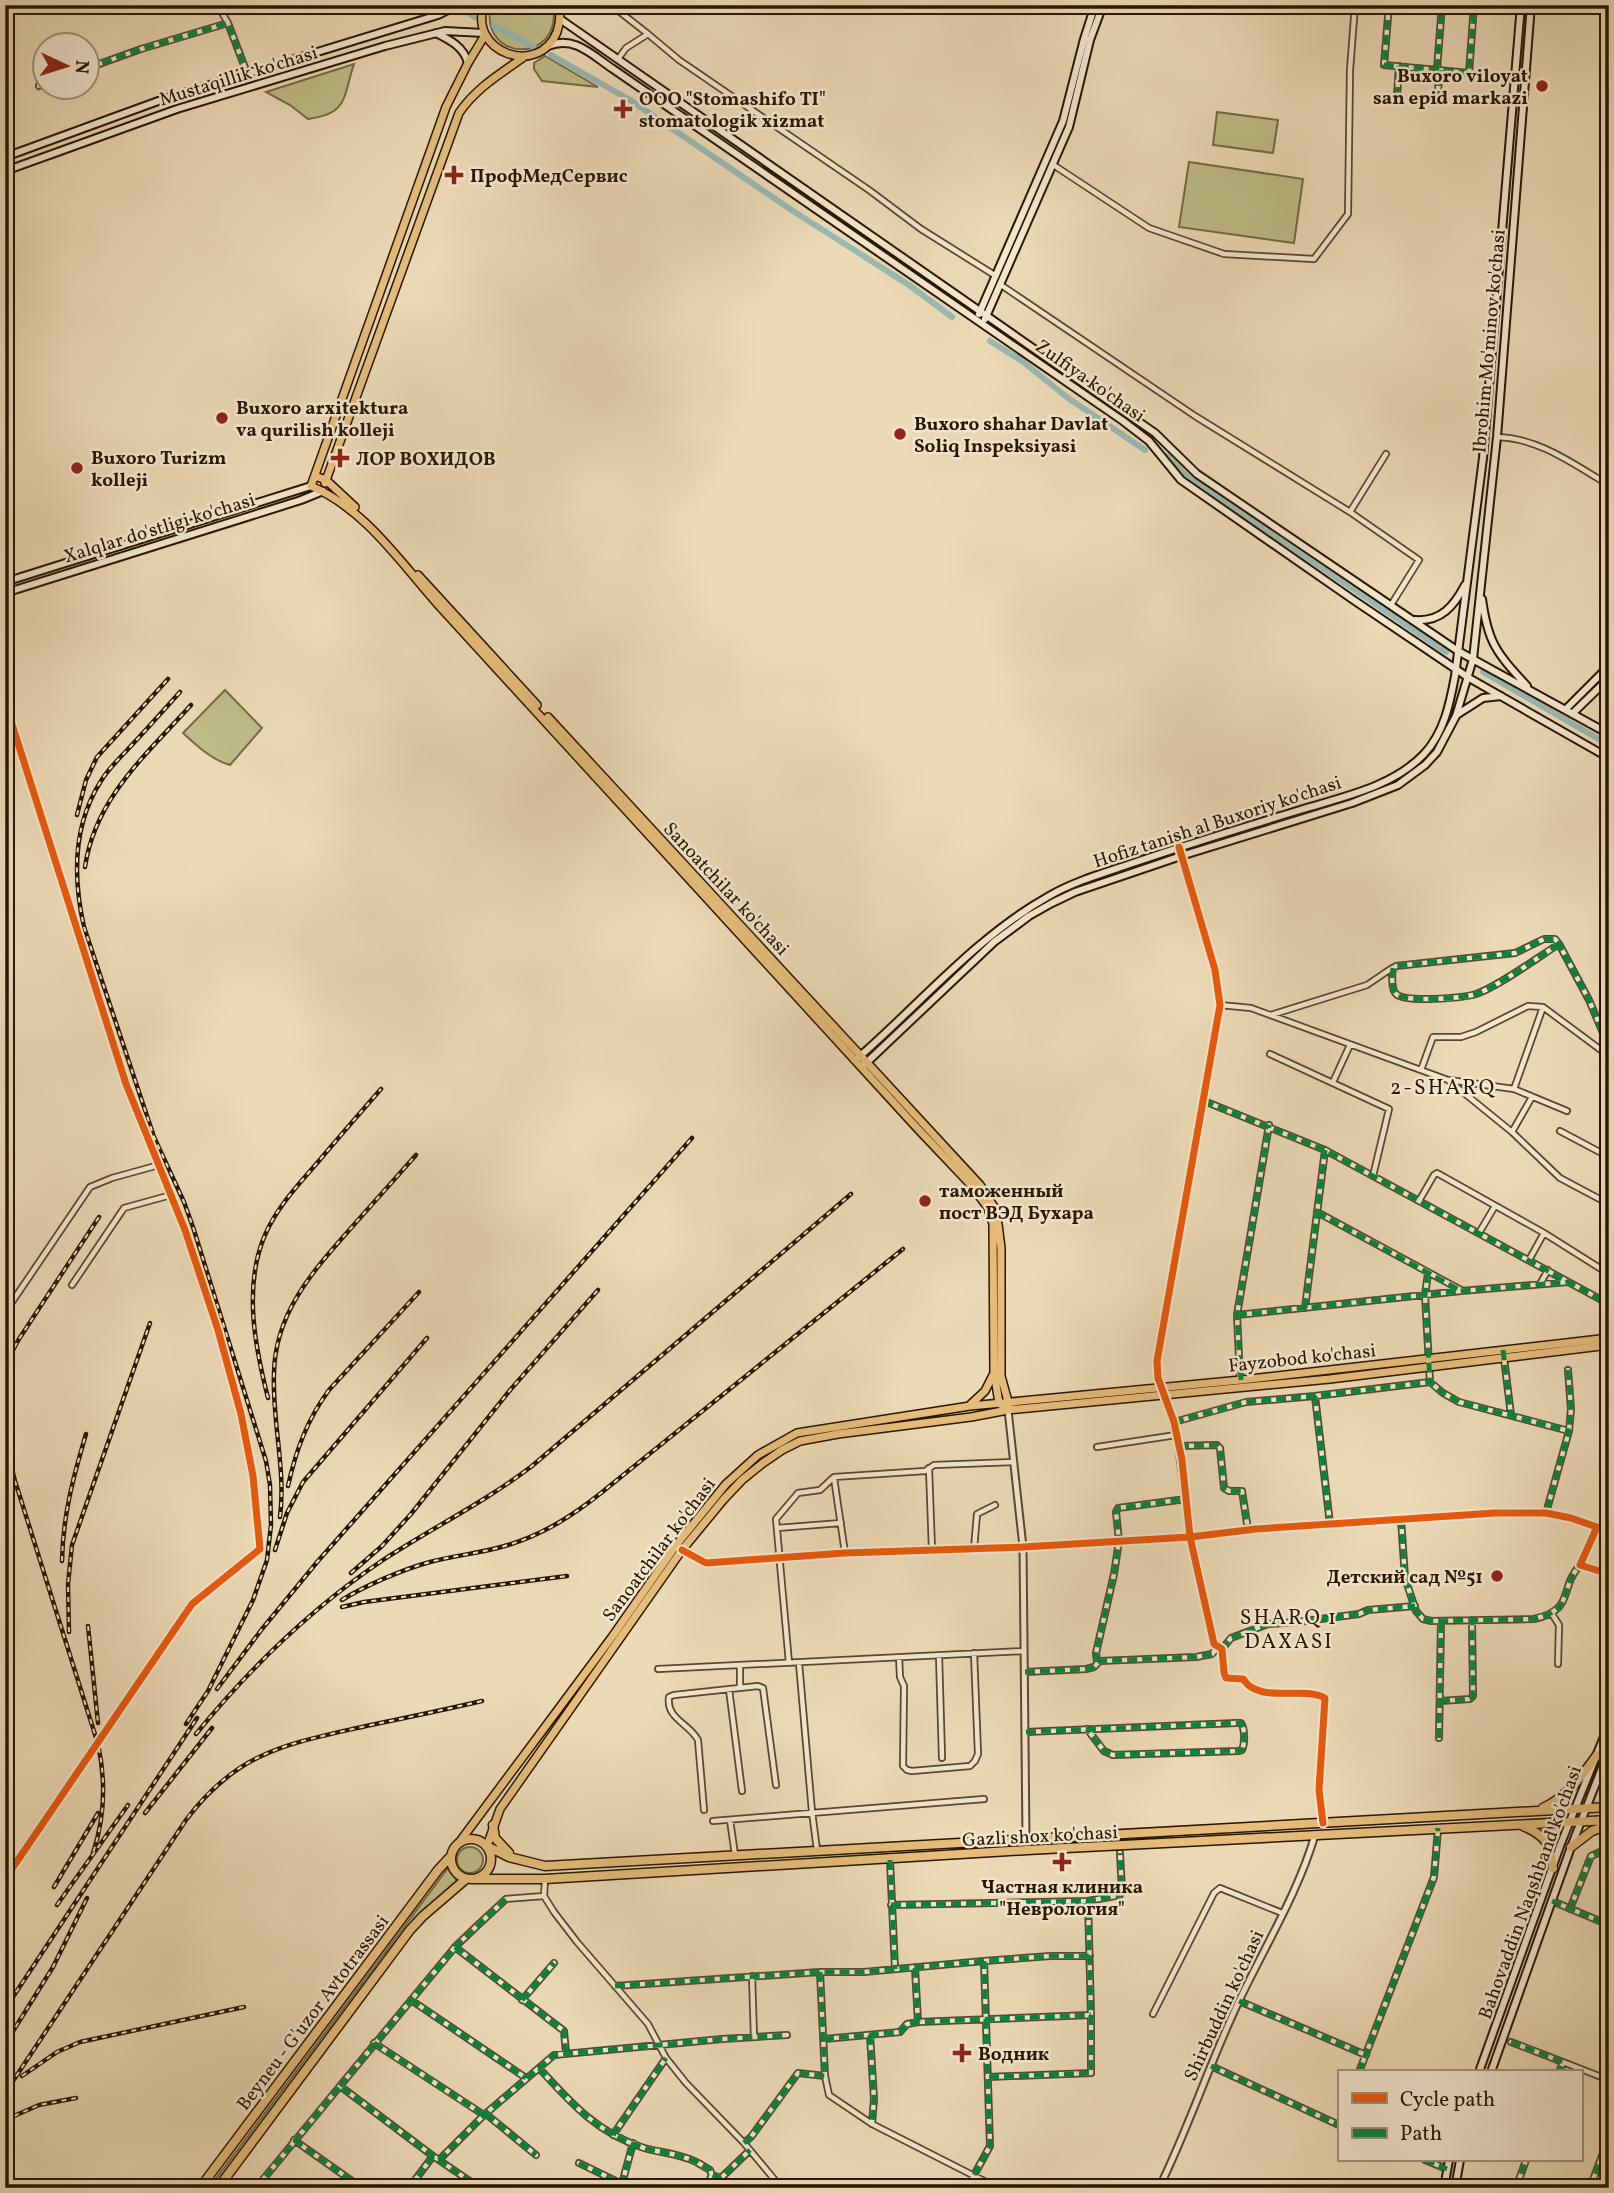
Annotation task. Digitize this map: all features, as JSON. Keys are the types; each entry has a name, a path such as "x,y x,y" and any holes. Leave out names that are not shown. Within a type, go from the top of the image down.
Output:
{"highway":[{"path":"1609,1752 1609,1768"},
{"path":"1537,1811 1552,1804 1567,1792 1597,1755"},
{"name":"Gazli shox ko'chasi","path":"486,1846 517,1859 545,1866 1609,1807"},
{"name":"Gazli shox ko'chasi","path":"469,1879 545,1879 1438,1828 1569,1822 1609,1823"},
{"path":"1571,1847 1592,1831 1609,1823"},
{"path":"493,1825 495,1838 517,1859"},
{"path":"1520,1825 1545,1839 1553,1868"},
{"path":"472,1840 486,1846 489,1866 485,1872 469,1879 454,1870 451,1856 458,1844 472,1840"},
{"name":"Beyneu - G'uzor Avtotrassasi","path":"200,2188 451,1856"},
{"name":"Beyneu - G'uzor Avtotrassasi","path":"218,2188 423,1916 469,1879"},
{"path":"391,1956 391,1971"}],"main road":[{"name":"Mustaqillik ko'chasi","path":"5,157 161,100 438,15 458,5"},
{"path":"484,5 481,21 485,34 498,49 524,57 537,54 554,38 560,19 560,7"},
{"path":"982,318 1063,121 1084,39 1096,5"},
{"path":"982,318 1001,285 1070,124 1090,40 1103,5"},
{"name":"Ibrohim Mo'minov ko'chasi","path":"1456,670 1483,457 1521,5"},
{"name":"Ibrohim Mo'minov ko'chasi","path":"1469,678 1495,459 1531,5"},
{"name":"Zulfiya ko'chasi","path":"560,19 811,194 1140,433 1181,480 1456,670 1609,758"},
{"name":"Mustaqillik ko'chasi","path":"5,171 177,109 435,32 452,30 485,34"},
{"path":"435,32 458,46 468,63"},
{"path":"311,486 446,107 485,34"},
{"name":"Zulfiya ko'chasi","path":"548,46 558,42 575,43 806,201 1154,432 1197,474 1458,651 1609,734"},
{"path":"323,491 459,113 481,87 524,57"},
{"path":"244,74 244,89"},
{"path":"82,129 86,141"},
{"path":"806,201 811,194"},
{"path":"415,196 427,201"},
{"path":"1483,457 1495,459"},
{"name":"Sanoatchilar ko'chasi","path":"315,475 326,480 373,524 858,1058 972,1186 988,1208 993,1224 996,1387 999,1403 797,1433 758,1455 726,1484 677,1544 615,1640"},
{"name":"Sanoatchilar ko'chasi","path":"311,486 347,506 367,525 455,624 858,1058"},
{"name":"Xalqlar do'stligi ko'chasi","path":"5,582 311,486"},
{"name":"Xalqlar do'stligi ko'chasi","path":"5,593 323,491"},
{"path":"1412,619 1423,620 1447,612 1457,600 1467,580"},
{"path":"1480,586 1485,626 1493,645 1530,690"},
{"path":"1565,709 1609,666"},
{"name":"Hofiz tanish al Buxoriy ko'chasi","path":"858,1058 1004,925 1049,896 1081,881 1179,847 1350,795 1400,773 1424,754 1436,737 1449,706 1456,670"},
{"name":"Hofiz tanish al Buxoriy ko'chasi","path":"864,1065 989,947 1029,916 1074,892 1352,803 1398,785 1425,765 1437,752 1456,716 1469,678"},
{"path":"1572,714 1609,678"},
{"path":"1456,716 1483,698 1501,696"},
{"name":"Fayzobod ko'chasi","path":"999,1403 1008,1406 1163,1391 1429,1359 1504,1354 1609,1338"},
{"path":"1163,1391 1430,1368 1504,1354 1609,1345"},
{"path":"970,1406 997,1374"},
{"name":"Sanoatchilar ko'chasi","path":"458,1844 682,1550 742,1480 782,1450 800,1441 971,1417 1008,1406 997,1374"},
{"path":"971,1417 978,1414 996,1387"},
{"path":"486,1846 500,1809 615,1640"},
{"name":"Bahovaddin Naqshband ko'chasi","path":"1480,2070 1569,1822 1609,1724"},
{"name":"Bahovaddin Naqshband ko'chasi","path":"1492,2070 1571,1847 1609,1752"},
{"path":"1444,2188 1449,2162"},
{"path":"1455,2188 1460,2162"}],"street":[{"path":"611,5 679,60 869,190 921,229 997,276"},
{"path":"1052,164 1149,228 1224,254 1314,259 1348,214 1350,70 1355,5"},
{"path":"1389,5 1384,65 1469,72 1474,5"},
{"path":"1437,102 1442,5"},
{"path":"159,9 218,6 228,23 244,74"},
{"path":"102,63 228,23"},
{"path":"617,61 626,48 648,34"},
{"path":"1397,97 1399,66"},
{"path":"1001,285 1195,416 1350,512 1419,560 1391,605"},
{"path":"1497,437 1519,438 1539,445 1609,485"},
{"path":"1350,512 1386,454"},
{"path":"5,702 126,1084 185,1230 218,1330 241,1414 253,1476 260,1549 192,1604 5,1879"},
{"path":"1179,847 1215,970 1220,1004 1157,1361 1179,1446 1190,1537 1214,1644 1220,1648 1226,1678 1243,1679 1248,1687 1268,1692 1308,1694 1325,1698 1319,1790 1323,1823"},
{"path":"1270,1015 1367,985 1392,968 1514,953 1544,939 1555,939 1589,1000 1609,1047"},
{"path":"1392,968 1394,991 1398,995 1424,1000 1443,998 1476,993 1559,944"},
{"path":"1220,1004 1243,1006 1448,1080 1514,1089 1567,1111"},
{"path":"1421,1070 1433,1037 1461,1037 1528,1006 1543,1007 1609,1056"},
{"path":"1514,1089 1543,1007"},
{"path":"1333,1082 1350,1045"},
{"path":"1270,1054 1389,1109 1373,1176"},
{"path":"1448,1080 1512,1132 1560,1178 1609,1204"},
{"path":"1512,1132 1532,1097"},
{"path":"1204,1101 1269,1125 1325,1150 1609,1304"},
{"path":"1241,1380 1237,1315 1269,1125"},
{"path":"1560,1131 1609,1157"},
{"path":"1305,1308 1325,1150"},
{"path":"8,1308 90,1187 112,1178 159,1166"},
{"path":"1419,1201 1437,1173 1544,1233 1609,1274"},
{"path":"72,1285 124,1208 171,1195"},
{"path":"1479,1233 1495,1206"},
{"path":"1317,1212 1461,1291"},
{"path":"1529,1260 1544,1233"},
{"path":"1540,1284 1548,1270"},
{"path":"1428,1273 1425,1295 1430,1382"},
{"path":"1237,1315 1568,1282"},
{"path":"1602,1300 1609,1287"},
{"path":"1504,1354 1511,1416"},
{"path":"1546,1513 1569,1431 1571,1409 1568,1370"},
{"path":"1174,1422 1246,1402 1430,1382 1459,1402 1569,1431"},
{"path":"1315,1396 1330,1524"},
{"path":"1008,1406 1023,1547 1026,1839"},
{"path":"1097,1447 1176,1435"},
{"path":"1179,1446 1217,1445 1220,1448 1224,1488 1229,1491 1242,1491 1248,1530"},
{"path":"789,1663 776,1519 798,1493 820,1490 834,1478 925,1471 934,1465 1014,1462"},
{"path":"929,1468 932,1550"},
{"path":"834,1478 845,1553"},
{"path":"1025,1672 1094,1667 1119,1541 1116,1513 1118,1508 1186,1499"},
{"path":"974,1549 977,1514 995,1505"},
{"path":"682,1550 706,1563 845,1553 1023,1547 1190,1537 1248,1530 1401,1519 1495,1513 1546,1513 1597,1527 1580,1565 1573,1573 1563,1603 1552,1614 1534,1619 1441,1621 1423,1619 1416,1611 1405,1578 1401,1519"},
{"path":"776,1528 841,1524"},
{"path":"1580,1565 1609,1574"},
{"path":"1097,1662 1196,1657 1212,1654 1231,1638 1268,1624 1359,1614 1368,1609 1415,1606"},
{"path":"1552,1614 1559,1625 1558,1664"},
{"path":"1440,1701 1470,1699 1473,1696 1472,1620"},
{"path":"1439,1738 1441,1621"},
{"path":"658,1669 1025,1651"},
{"path":"900,1657 900,1676 904,1686 904,1766 912,1771 970,1766 975,1761 978,1754 974,1653"},
{"path":"939,1655 942,1758"},
{"path":"799,1663 817,1851"},
{"path":"740,1665 740,1688"},
{"path":"704,1810 698,1740 670,1713 668,1701 669,1697 674,1695 758,1686 763,1688 776,1785"},
{"path":"729,1689 742,1791"},
{"path":"1026,1731 1241,1723 1244,1746 1238,1751 1112,1755 1104,1751 1087,1729"},
{"path":"713,1821 984,1799"},
{"path":"730,1820 735,1856"},
{"path":"1360,2070 1434,1877 1438,1828"},
{"name":"Shirbuddin ko'chasi","path":"1158,2188 1172,2161 1239,2001 1307,1864 1315,1835"},
{"path":"1570,1909 1591,1856 1609,1848"},
{"path":"891,1905 1088,1901 1120,1895 1120,1853"},
{"path":"890,1860 895,1969"},
{"path":"545,1879 544,1896 554,1912 648,2024 666,2058 686,2083 744,2143 775,2179 779,2188"},
{"path":"1153,2014 1214,1893 1220,1888 1282,1913"},
{"path":"256,2188 455,1947 506,1899 544,1896"},
{"path":"989,2077 1091,2073 1088,1901"},
{"path":"1552,1902 1609,1925"},
{"path":"455,1947 564,2031 566,2053"},
{"path":"615,1986 1090,1956"},
{"path":"967,2188 990,2146 984,1961"},
{"path":"522,2000 554,1963"},
{"path":"915,1968 918,2022"},
{"path":"820,1972 825,2076 829,2095 872,2124 998,2188"},
{"path":"752,1976 754,2037"},
{"path":"411,2000 526,2078"},
{"path":"1239,2001 1366,2055"},
{"path":"824,2039 900,2032 907,2024 918,2022 1091,2015"},
{"path":"439,2160 485,2114 554,2055 787,2035"},
{"path":"870,2035 874,2099 872,2124"},
{"path":"1511,2042 1609,2080"},
{"path":"374,2043 485,2114 536,2155"},
{"path":"613,2135 666,2058"},
{"path":"1560,2070 1563,2062"},
{"path":"1210,2066 1338,2125"},
{"path":"539,2068 590,2121 633,2144 686,2157 710,2170 712,2175 721,2178 750,2150"},
{"path":"744,2143 798,2073 825,2076"},
{"path":"340,2085 480,2188"},
{"path":"1590,2188 1609,2137"},
{"path":"294,2140 362,2188"},
{"path":"579,2163 620,2183 633,2144"},
{"path":"409,2188 433,2156"},
{"path":"1430,2162 1447,2169"},
{"path":"1516,2188 1526,2162"},
{"path":"706,2188 712,2175"}],"shaded area":[{"path":"491,5 553,5 553,25 546,39 534,47 521,49 508,46 497,38 490,24"},
{"path":"545,56 598,87 542,81 534,69 534,63"},
{"path":"354,64 342,102 331,113 321,117 308,119 266,92"},
{"path":"1217,112 1278,120 1273,153 1213,145"},
{"path":"1189,162 1303,179 1294,243 1179,227"},
{"path":"225,690 262,728 230,765 211,756 183,733"},
{"path":"470,1847 479,1851 483,1860 479,1869 470,1873 461,1869 457,1860 461,1851"},
{"path":"448,1868 457,1881 414,1919 214,2188 209,2188"}],"waterway":[{"path":"463,10 475,17"},
{"path":"494,26 534,47"},
{"path":"551,55 630,100 793,211 909,285 952,317"},
{"path":"990,341 1145,450"},
{"path":"1168,456 1186,475 1446,652"},
{"path":"1483,672 1609,745"}],"railway":[{"path":"77,815 86,780 97,757 168,679"},
{"path":"180,692 107,772 91,798 80,834 77,871 84,927 154,1137 193,1227 266,1461 270,1485 271,1525 267,1560 253,1600 208,1691 186,1724"},
{"path":"85,867 91,842 111,798 125,778 191,705"},
{"path":"268,1398 253,1316 254,1275 265,1235 288,1197 381,1089"},
{"path":"217,1689 318,1561 692,1138"},
{"path":"280,1517 281,1481 274,1373 281,1330 289,1311 311,1276 416,1155"},
{"path":"196,1734 260,1663 332,1598 383,1560 532,1466 851,1194"},
{"path":"5,1365 19,1339 99,1217"},
{"path":"342,1600 408,1569 508,1545 546,1530 568,1517 903,1249"},
{"path":"351,1573 382,1546 411,1514 511,1389 598,1290"},
{"path":"288,1486 303,1436 321,1401 419,1292"},
{"path":"69,1632 68,1584 72,1545 150,1323"},
{"path":"275,1550 287,1513 303,1482 427,1338"},
{"path":"62,1561 64,1528 86,1434"},
{"path":"5,1442 98,1744 103,1799 93,1853"},
{"path":"342,1607 567,1576"},
{"path":"88,1626 98,1723"},
{"path":"5,2093 186,1820 225,1779 245,1765 288,1745 482,1701"},
{"path":"5,2009 197,1718"},
{"path":"145,1813 212,1728"},
{"path":"57,1905 128,1805"},
{"path":"54,1887 98,1813"},
{"path":"5,2044 53,1967 87,1898"},
{"path":"22,2076 57,2052 80,2042 244,2007"},
{"path":"5,2120 39,2105 76,2098"}],"marked path":[{"path":"1389,5 1384,65 1469,73 1474,5"},
{"path":"1437,69 1442,5"},
{"path":"158,9 218,7"},
{"path":"102,63 228,23 247,73"},
{"path":"1397,97 1399,66"},
{"path":"1437,101 1440,70"},
{"path":"1559,944 1507,978 1476,994 1422,999 1402,997 1393,989 1393,968 1396,966 1515,953 1544,939 1555,939 1559,944 1589,1000 1609,1047"},
{"path":"1204,1101 1325,1150 1609,1304"},
{"path":"1241,1380 1237,1315 1269,1125"},
{"path":"1305,1308 1325,1150"},
{"path":"1317,1212 1461,1291"},
{"path":"1428,1273 1425,1295 1430,1382"},
{"path":"1237,1315 1568,1282"},
{"path":"1503,1350 1511,1416"},
{"path":"1568,1370 1571,1409 1569,1431"},
{"path":"1174,1422 1246,1402 1430,1382 1459,1402 1569,1431 1546,1513"},
{"path":"1315,1396 1330,1524"},
{"path":"1179,1446 1217,1445 1220,1448 1224,1488 1229,1491 1242,1491 1248,1530"},
{"path":"1097,1662 1096,1653 1119,1541 1116,1512 1118,1508 1186,1499"},
{"path":"1401,1519 1405,1578 1416,1611 1423,1619 1534,1619 1547,1615 1561,1604 1573,1574 1580,1565"},
{"path":"1222,1649 1231,1638 1268,1624 1415,1606"},
{"path":"1440,1701 1470,1699 1473,1696 1472,1620"},
{"path":"1439,1738 1441,1621"},
{"path":"1025,1672 1086,1669 1094,1667 1100,1661 1196,1657 1212,1654 1219,1647"},
{"path":"1026,1732 1236,1723 1241,1723 1244,1740 1242,1750 1238,1751 1113,1755 1104,1751 1087,1729"},
{"path":"1360,2070 1434,1877 1438,1828"},
{"path":"1570,1909 1591,1856 1609,1848"},
{"path":"891,1905 1088,1901 1120,1895 1120,1853"},
{"path":"890,1860 895,1969"},
{"path":"340,2086 455,1947 506,1899"},
{"path":"989,2077 1091,2073 1088,1901"},
{"path":"1552,1901 1609,1925"},
{"path":"455,1947 564,2031 566,2053"},
{"path":"615,1986 820,1972 864,1972 1051,1956 1090,1956"},
{"path":"967,2188 990,2146 984,1961"},
{"path":"522,2000 554,1963"},
{"path":"915,1968 918,2022"},
{"path":"744,2143 798,2073 825,2076 820,1972"},
{"path":"411,2000 526,2078"},
{"path":"1239,2001 1366,2055"},
{"path":"824,2039 900,2032 907,2024 918,2022 1091,2015"},
{"path":"439,2160 484,2115 554,2055 787,2035"},
{"path":"870,2035 874,2099 872,2124"},
{"path":"1511,2042 1563,2062 1560,2070"},
{"path":"374,2043 484,2115"},
{"path":"613,2135 666,2058"},
{"path":"1211,2066 1338,2125"},
{"path":"539,2068 586,2116 612,2134 644,2148 693,2160 710,2170 712,2175"},
{"path":"256,2188 340,2086 480,2188"},
{"path":"486,2114 536,2155"},
{"path":"1590,2188 1609,2137"},
{"path":"294,2140 362,2188"},
{"path":"579,2163 620,2183 633,2143"},
{"path":"706,2188 712,2175 721,2178 750,2150"},
{"path":"409,2188 433,2156"},
{"path":"1430,2162 1447,2169"},
{"path":"1516,2188 1525,2162"}],"cycle path":[{"path":"5,702 126,1084 185,1230 218,1330 241,1414 253,1476 260,1549 192,1604 5,1879"},
{"path":"1179,847 1215,970 1220,1005 1157,1361 1158,1378 1174,1422 1182,1460 1190,1537 1214,1644 1222,1649 1226,1678 1243,1679 1251,1687 1268,1693 1307,1693 1325,1698 1319,1790 1323,1823"},
{"path":"682,1550 706,1563 845,1553 1023,1547 1190,1537 1256,1529 1495,1513 1546,1513 1597,1527 1580,1565 1609,1574"}],"place":[{"name":"Buxoro viloyat san epid markazi","path":"1542,86"},
{"name":"OOO \"Stomashifo TI\" stomatologik xizmat","path":"623,109"},
{"name":"ПрофМедСервис","path":"454,175"},
{"name":"Buxoro arxitektura va qurilish kolleji","path":"222,418"},
{"name":"Buxoro shahar Davlat Soliq Inspeksiyasi","path":"900,434"},
{"name":"ЛОР ВОХИДОВ","path":"340,458"},
{"name":"Buxoro Turizm kolleji","path":"77,468"},
{"name":"таможенный пост ВЭД Бухара","path":"925,1201"},
{"name":"Детский сад №51","path":"1497,1576"},
{"name":"Частная клиника \"Неврология\"","path":"1062,1862"},
{"name":"Водник","path":"962,2053"}],"district":[{"name":"2-SHARQ","path":"1443,1087"},
{"name":"SHARQ 1 DAXASI","path":"1289,1629"}]}
